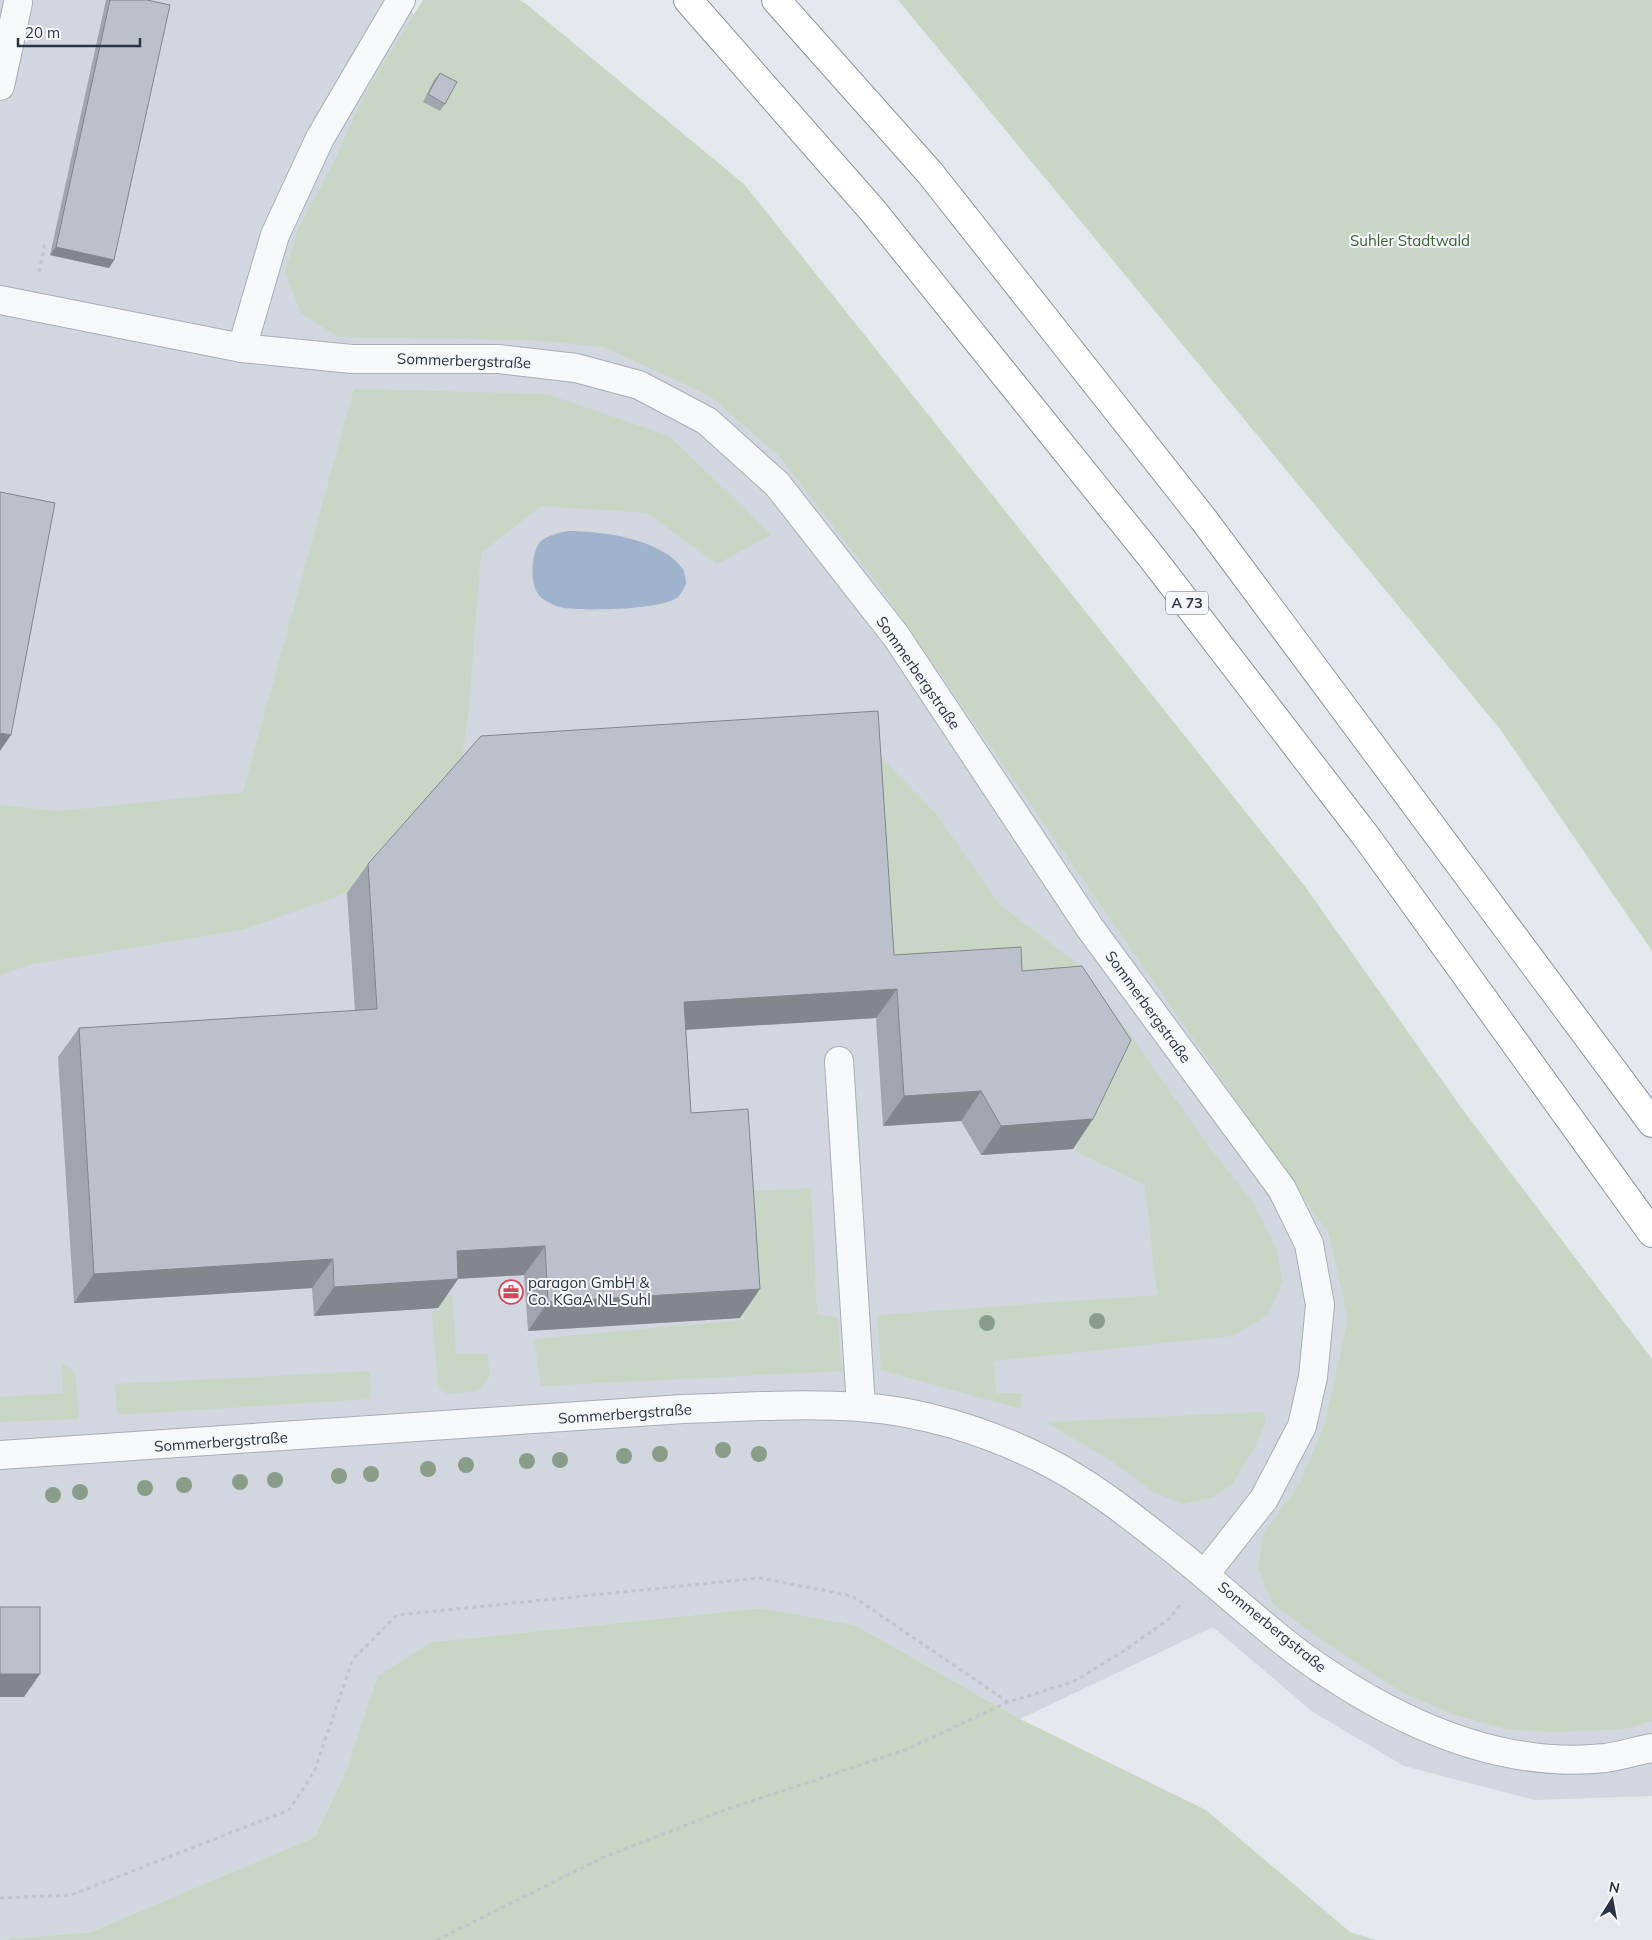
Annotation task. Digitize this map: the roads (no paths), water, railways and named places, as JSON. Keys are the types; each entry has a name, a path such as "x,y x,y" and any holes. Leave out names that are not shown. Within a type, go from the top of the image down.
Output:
{"highway":[{"name":"A 73","path":"688,0 873,211 1153,559 1368,839 1652,1233"},
{"path":"776,0 930,173 1204,520 1652,1123"}],"street":[{"path":"242,348 275,235 320,138 401,0"},
{"path":"0,86 18,3"},
{"name":"Sommerbergstraße","path":"0,300 242,348 352,359 499,359 576,368 639,385 707,421 783,492 896,636 1090,928 1282,1189 1308,1244 1320,1305 1313,1377 1302,1426 1264,1499 1205,1574"},
{"path":"839,1062 861,1406"},
{"name":"Sommerbergstraße","path":"0,1456 671,1410 763,1406 861,1406 924,1417 985,1435 1041,1458 1108,1497 1205,1574 1300,1654 1354,1689 1424,1727 1480,1747 1544,1758 1604,1758 1652,1748"}],"water":[{"path":"568,531 614,535 661,550 683,569 686,584 678,597 657,605 574,609 550,603 538,594 535,588 532,572 534,555 540,542 553,535"}],"place":[{"name":"paragon GmbH & Co. KGaA NL Suhl","path":"511,1292"}],"park label":[{"name":"Suhler Stadtwald","path":"1410,241"}]}
